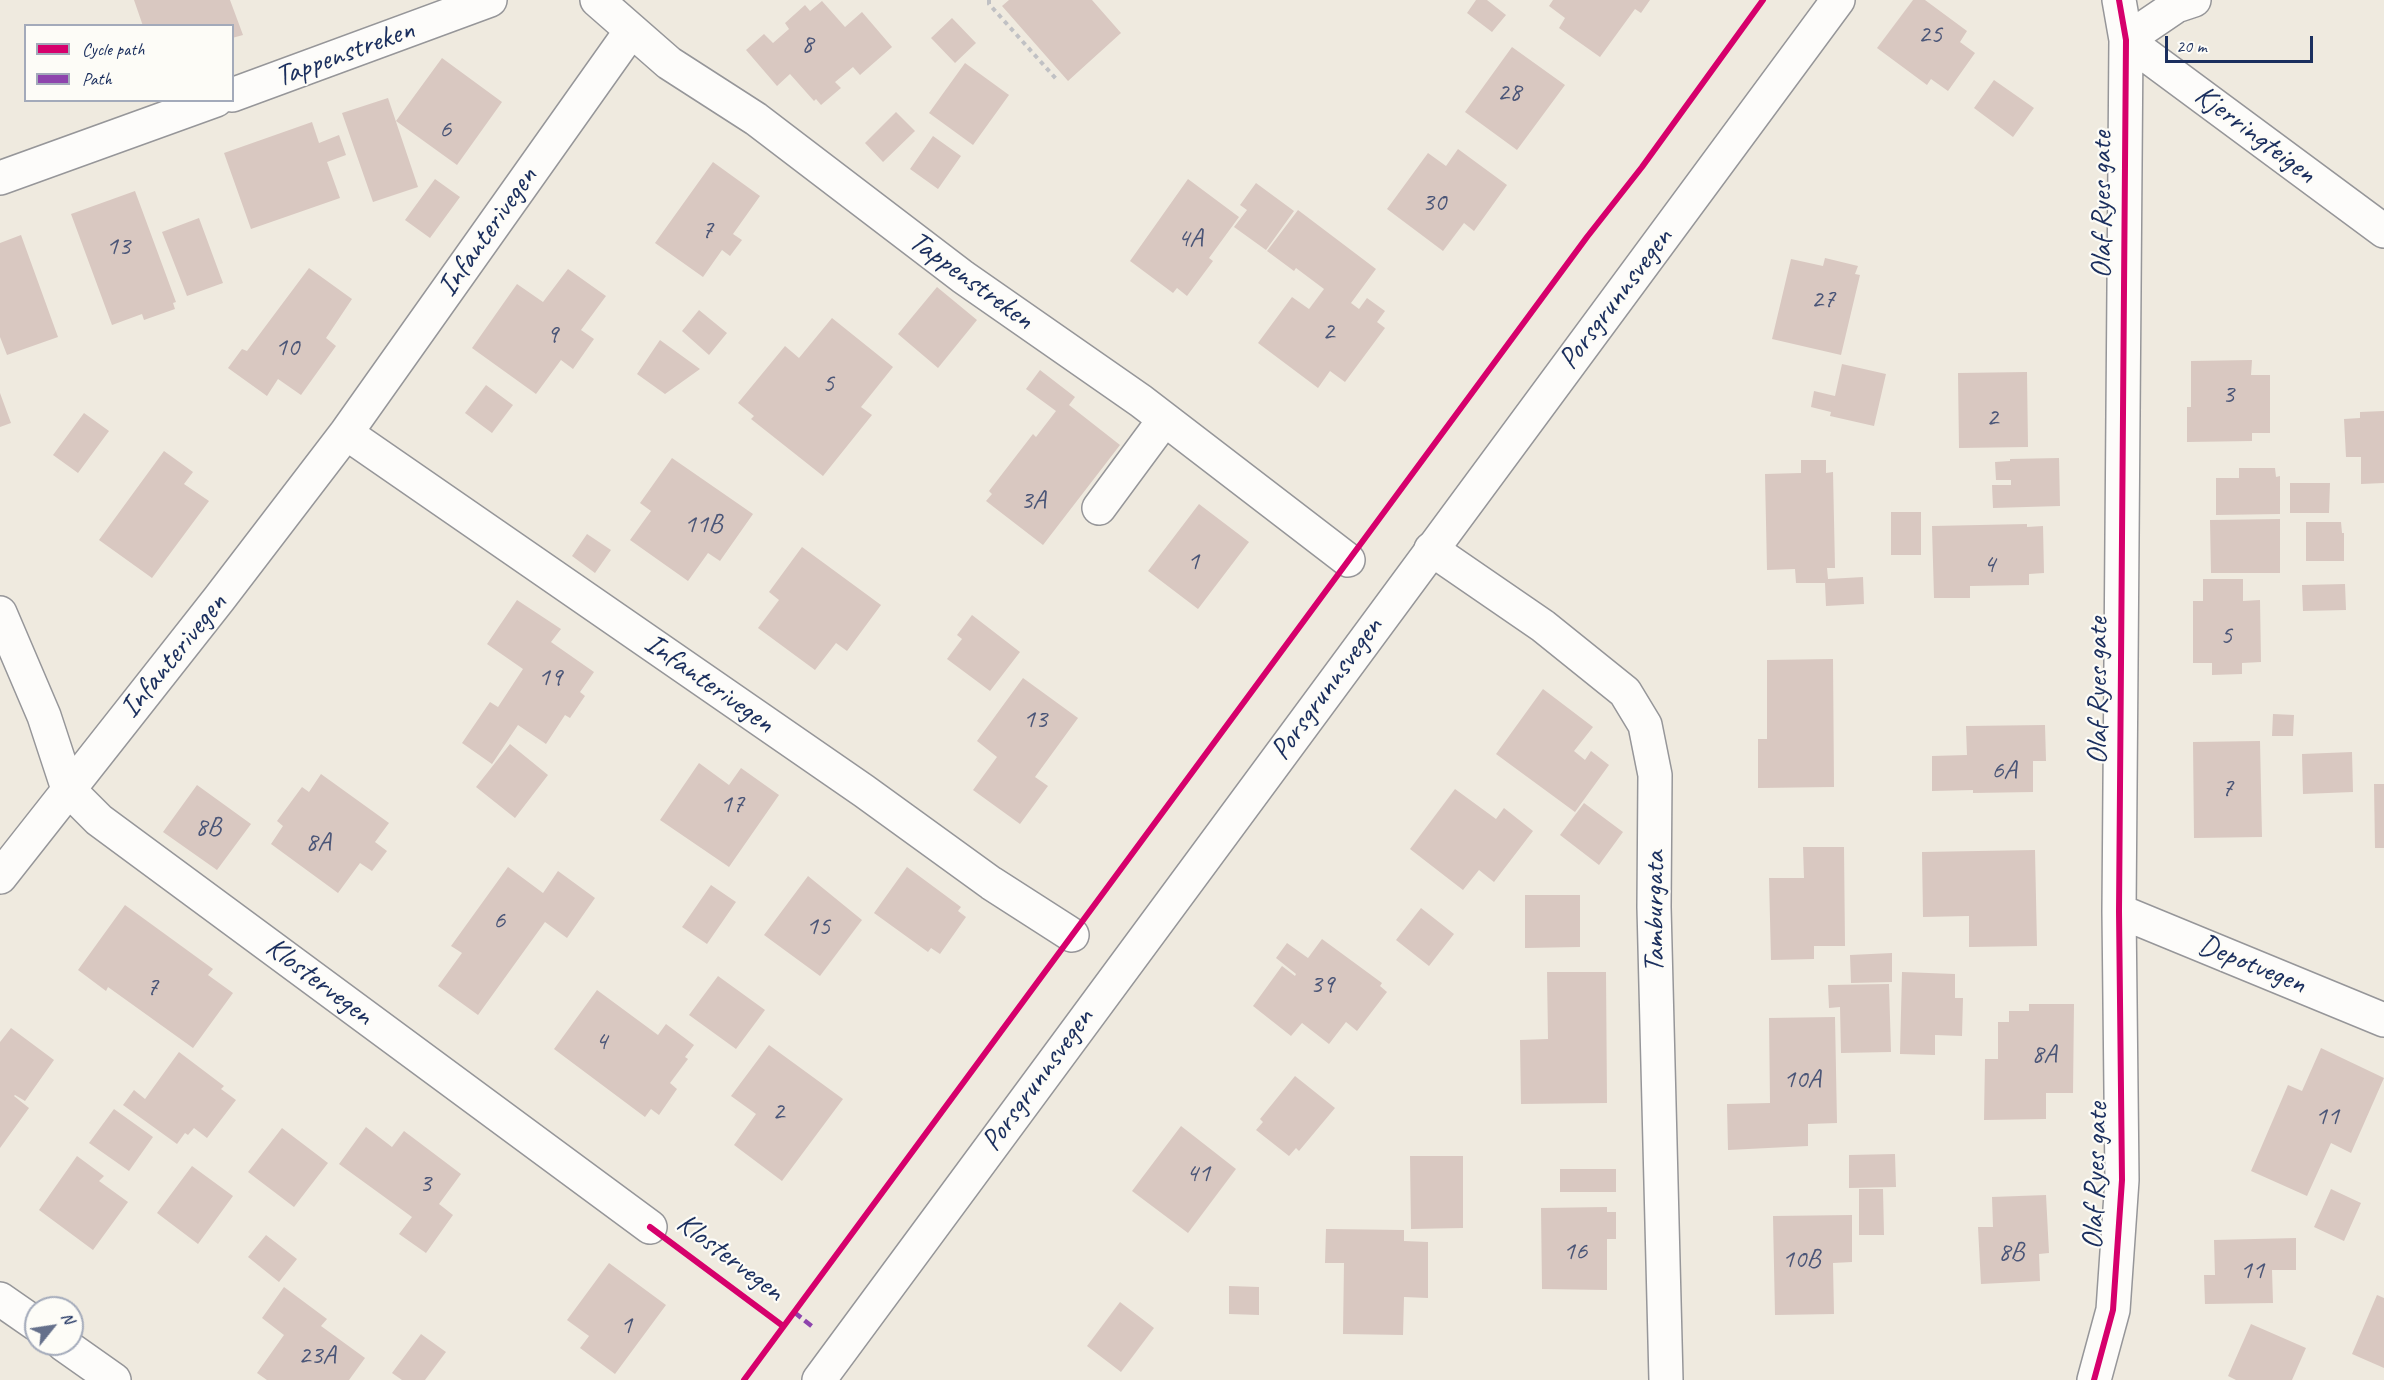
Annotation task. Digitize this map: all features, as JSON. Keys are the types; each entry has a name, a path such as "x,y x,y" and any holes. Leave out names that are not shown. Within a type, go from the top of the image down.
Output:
{"street":[{"name":"Tappenstreken","path":"234,94 490,0"},
{"name":"Tappenstreken","path":"597,0 669,63 756,119 963,277 1141,401 1348,560"},
{"name":"Porsgrunnsvegen","path":"819,1380 1838,0"},
{"name":"Olaf Ryes gate","path":"2094,1380 2113,1310 2122,1180 2119,911 2126,40 2118,0"},
{"path":"2126,40 2176,6 2194,0"},
{"name":"Infanterivegen","path":"0,877 219,599 346,433 631,31"},
{"name":"Kjerringteigen","path":"2126,40 2384,231"},
{"path":"0,178 210,102"},
{"path":"1098,508 1164,420"},
{"name":"Infanterivegen","path":"346,433 835,771 992,883 1072,934"},
{"name":"Tamburgata","path":"1431,549 1544,626 1625,692 1645,725 1655,775 1654,942 1666,1380"},
{"name":"Klostervegen","path":"0,613 44,716 68,789 99,820 650,1227"},
{"name":"Depotvegen","path":"2119,911 2384,1020"},
{"path":"0,1299 24,1316"},
{"path":"80,1356 114,1380"}],"path":[{"path":"989,0 989,4 1058,81"}],"building":[{"path":"134,0 230,0 243,35 234,37 234,24 142,24"},
{"path":"1009,0 1092,0 1121,33 1068,81 1002,6"},
{"path":"1476,0 1487,0 1506,15 1492,32 1467,13"},
{"path":"1553,0 1650,0 1641,13 1635,9 1600,57 1559,28 1565,18 1549,6"},
{"path":"1913,0 1925,0 1967,31 1960,42 1975,53 1948,91 1931,79 1927,85 1877,48"},
{"path":"822,1 845,27 862,12 892,47 860,75 853,67 835,82 841,88 821,105 816,99 814,101 790,74 777,86 746,50 764,34 773,43 789,29 785,23 805,5 810,11"},
{"path":"952,18 976,43 955,63 931,38"},
{"path":"1512,47 1565,85 1517,150 1465,112"},
{"path":"442,58 502,102 457,165 396,121"},
{"path":"965,63 1009,95 973,145 929,113"},
{"path":"1994,80 2034,108 2013,137 1974,108"},
{"path":"388,98 418,187 373,202 342,113"},
{"path":"896,112 915,131 883,162 865,143"},
{"path":"312,122 319,143 339,135 346,155 327,162 340,198 251,229 224,153"},
{"path":"933,136 961,156 938,189 910,169"},
{"path":"1458,149 1507,185 1474,231 1464,223 1443,251 1387,209 1428,153 1446,166"},
{"path":"713,162 760,196 733,234 742,240 730,256 722,250 703,277 655,243"},
{"path":"435,179 460,197 430,238 405,220"},
{"path":"1188,179 1239,217 1209,258 1213,261 1187,296 1177,288 1173,293 1130,261"},
{"path":"1256,183 1294,211 1266,250 1234,227 1247,210 1240,205"},
{"path":"135,191 176,302 173,303 175,309 144,320 142,314 112,325 71,214"},
{"path":"1298,210 1376,269 1351,303 1359,309 1367,298 1385,311 1377,322 1385,328 1345,382 1330,371 1318,388 1258,343 1292,297 1309,309 1324,289 1296,268 1294,271 1267,251"},
{"path":"199,218 223,283 187,296 162,232"},
{"path":"21,235 58,337 7,355 0,337 0,243"},
{"path":"1825,258 1858,266 1855,274 1860,275 1841,355 1772,339 1791,259 1823,266"},
{"path":"309,268 352,299 326,338 336,346 301,395 278,379 267,396 228,368 242,349 247,351"},
{"path":"568,269 606,296 581,330 594,339 573,369 561,360 536,394 472,348 517,284 543,302"},
{"path":"937,287 977,320 938,368 898,334"},
{"path":"699,310 727,333 709,355 682,331"},
{"path":"832,318 893,367 861,407 872,415 823,476 751,419 754,416 738,403 785,346 799,358"},
{"path":"660,340 700,369 665,394 637,374"},
{"path":"2252,360 2251,375 2270,375 2270,433 2252,433 2252,441 2187,442 2187,407 2191,407 2191,361"},
{"path":"1842,364 1886,374 1874,426 1830,416 1831,412 1811,407 1814,391 1835,396"},
{"path":"1040,370 1075,397 1069,405 1120,445 1043,545 986,501 992,494 989,491 1033,434 1036,437 1056,411 1026,389"},
{"path":"2027,372 2028,447 1959,448 1958,373"},
{"path":"486,385 513,405 492,433 465,413"},
{"path":"0,393 11,423 0,427"},
{"path":"2384,411 2384,483 2361,484 2361,457 2346,457 2344,419 2360,418 2360,412"},
{"path":"84,413 109,431 78,473 53,455"},
{"path":"164,451 193,472 184,484 209,501 152,578 99,540"},
{"path":"672,458 753,514 720,561 708,553 688,581 630,540 651,511 640,503"},
{"path":"2059,458 2060,506 1993,508 1992,485 2011,485 2011,480 1996,480 1995,462 2010,461 2010,459"},
{"path":"1801,460 1826,460 1826,473 1833,472 1835,568 1827,568 1828,579 1863,577 1864,604 1826,606 1825,583 1796,583 1795,569 1767,570 1765,474 1801,473"},
{"path":"2239,468 2275,468 2276,477 2280,476 2280,514 2216,515 2216,478 2239,478"},
{"path":"2290,483 2330,483 2329,513 2290,513"},
{"path":"1199,504 1249,542 1198,609 1148,571"},
{"path":"1891,512 1921,512 1921,555 1891,555"},
{"path":"2280,519 2280,573 2211,573 2210,520"},
{"path":"2306,522 2341,522 2342,533 2344,533 2344,561 2306,561"},
{"path":"2027,524 2027,527 2043,526 2044,573 2029,574 2029,585 1970,586 1970,598 1934,598 1932,526"},
{"path":"587,534 611,550 595,573 572,556"},
{"path":"802,547 881,605 847,651 836,643 815,670 758,628 779,600 769,592"},
{"path":"2203,579 2243,579 2243,601 2260,600 2261,662 2242,663 2242,674 2212,675 2212,663 2193,663 2193,601 2203,601"},
{"path":"2345,584 2346,610 2303,611 2302,585"},
{"path":"517,600 561,629 551,642 594,672 580,692 585,696 570,718 565,715 546,744 518,725 492,764 462,743 490,702 498,707 523,669 487,644"},
{"path":"972,615 1020,652 990,691 947,659 962,639 957,635"},
{"path":"1833,659 1834,787 1758,788 1758,739 1767,739 1767,660"},
{"path":"1023,678 1078,718 1035,777 1048,786 1020,824 973,790 997,757 977,741"},
{"path":"1543,689 1593,727 1574,751 1585,760 1591,751 1609,765 1575,812 1496,754"},
{"path":"2273,714 2294,715 2293,736 2272,736"},
{"path":"2045,725 2046,761 2033,761 2033,792 1932,791 1932,756 1967,755 1966,726"},
{"path":"2260,741 2262,837 2194,838 2193,742"},
{"path":"510,744 548,775 515,818 476,787"},
{"path":"2352,752 2353,792 2303,794 2302,754"},
{"path":"699,763 729,785 741,768 779,795 729,867 660,820"},
{"path":"321,774 389,823 375,842 387,851 372,871 360,863 338,893 271,844 283,826 277,821 302,787 309,792"},
{"path":"2374,784 2384,784 2384,848 2375,848"},
{"path":"197,785 251,824 217,870 163,832"},
{"path":"1455,789 1496,819 1504,808 1533,831 1494,882 1479,870 1463,890 1410,849"},
{"path":"1584,803 1623,832 1599,865 1560,835"},
{"path":"1803,847 1844,847 1845,946 1814,946 1814,959 1771,960 1769,878 1804,878"},
{"path":"2035,850 2037,946 1969,947 1969,916 1923,917 1922,852"},
{"path":"508,867 543,893 558,871 595,898 567,938 545,922 478,1015 438,986 462,953 451,946"},
{"path":"907,867 961,907 958,911 966,917 940,954 931,948 928,952 874,913"},
{"path":"808,876 862,920 820,976 764,935"},
{"path":"711,885 736,902 707,944 682,927"},
{"path":"1525,895 1580,895 1580,947 1525,948"},
{"path":"125,905 213,969 208,975 233,993 193,1048 108,987 106,991 78,970"},
{"path":"1421,908 1454,934 1429,966 1396,940"},
{"path":"1322,939 1382,983 1380,986 1387,992 1357,1031 1346,1022 1329,1044 1302,1023 1291,1036 1253,1006 1282,966 1295,976 1296,974 1276,958 1287,943 1308,958"},
{"path":"1892,953 1892,982 1851,983 1850,955"},
{"path":"1547,972 1606,972 1607,1103 1521,1104 1520,1040 1548,1039"},
{"path":"1902,972 1955,974 1955,998 1963,998 1962,1036 1935,1035 1935,1055 1900,1054"},
{"path":"718,976 765,1010 736,1049 689,1015"},
{"path":"1889,984 1891,1052 1841,1053 1840,1007 1829,1008 1828,985"},
{"path":"597,990 658,1035 666,1024 694,1045 685,1057 688,1059 670,1083 677,1089 659,1115 651,1109 645,1117 554,1049"},
{"path":"2029,1004 2074,1004 2073,1093 2046,1093 2046,1119 1984,1120 1985,1059 1998,1059 1998,1022 2009,1022 2009,1011 2029,1011"},
{"path":"1835,1017 1837,1123 1808,1124 1808,1146 1728,1150 1727,1104 1770,1103 1769,1018"},
{"path":"11,1028 54,1060 25,1101 14,1096 29,1108 0,1148 0,1042"},
{"path":"769,1045 843,1099 782,1181 734,1145 756,1114 731,1096"},
{"path":"2321,1048 2384,1078 2351,1153 2331,1143 2307,1196 2251,1171 2288,1085 2302,1091"},
{"path":"179,1052 224,1086 221,1089 236,1100 207,1138 194,1128 188,1135 185,1133 177,1144 123,1105 134,1090 145,1099"},
{"path":"1295,1076 1335,1108 1299,1151 1296,1148 1289,1156 1256,1130 1263,1122 1260,1119"},
{"path":"114,1109 153,1137 129,1171 89,1143"},
{"path":"1181,1126 1236,1169 1188,1233 1132,1191"},
{"path":"366,1127 392,1147 404,1131 461,1174 439,1204 453,1215 426,1253 399,1234 412,1217 339,1164"},
{"path":"282,1128 328,1163 294,1207 248,1172"},
{"path":"1895,1154 1896,1187 1849,1188 1849,1155"},
{"path":"77,1156 104,1176 99,1181 128,1202 93,1250 39,1210"},
{"path":"1410,1156 1463,1156 1463,1228 1411,1229"},
{"path":"192,1166 233,1196 198,1244 157,1213"},
{"path":"1560,1169 1616,1169 1616,1192 1560,1192"},
{"path":"1859,1189 1883,1189 1884,1235 1859,1235"},
{"path":"2331,1189 2361,1203 2344,1241 2314,1227"},
{"path":"2046,1195 2049,1253 2039,1254 2040,1281 1981,1284 1978,1227 1993,1227 1992,1197"},
{"path":"1607,1207 1607,1212 1616,1212 1616,1239 1607,1239 1607,1290 1542,1289 1541,1208"},
{"path":"1852,1215 1852,1262 1833,1263 1834,1314 1775,1315 1773,1216"},
{"path":"1326,1229 1404,1230 1404,1241 1428,1242 1428,1298 1404,1297 1403,1335 1343,1334 1344,1263 1325,1263"},
{"path":"266,1235 297,1259 279,1282 248,1257"},
{"path":"2296,1238 2296,1270 2272,1270 2273,1303 2205,1304 2204,1275 2215,1275 2214,1240"},
{"path":"609,1263 666,1305 615,1374 580,1348 589,1336 567,1320"},
{"path":"1229,1286 1259,1287 1259,1315 1229,1314"},
{"path":"284,1287 327,1319 321,1326 365,1358 349,1380 267,1380 257,1373 284,1335 262,1318"},
{"path":"2377,1295 2384,1298 2384,1368 2352,1354"},
{"path":"1120,1302 1154,1328 1121,1372 1087,1346"},
{"path":"2251,1324 2306,1348 2292,1380 2236,1380 2228,1376"},
{"path":"421,1334 446,1352 425,1380 402,1380 392,1373"}],"marked path":[{"path":"794,1312 814,1328"}],"cycle path":[{"path":"744,1380 1587,237 1642,167 1763,0"},
{"path":"2094,1380 2113,1310 2122,1180 2119,911 2126,40 2119,0"},
{"path":"650,1227 783,1326"}]}
